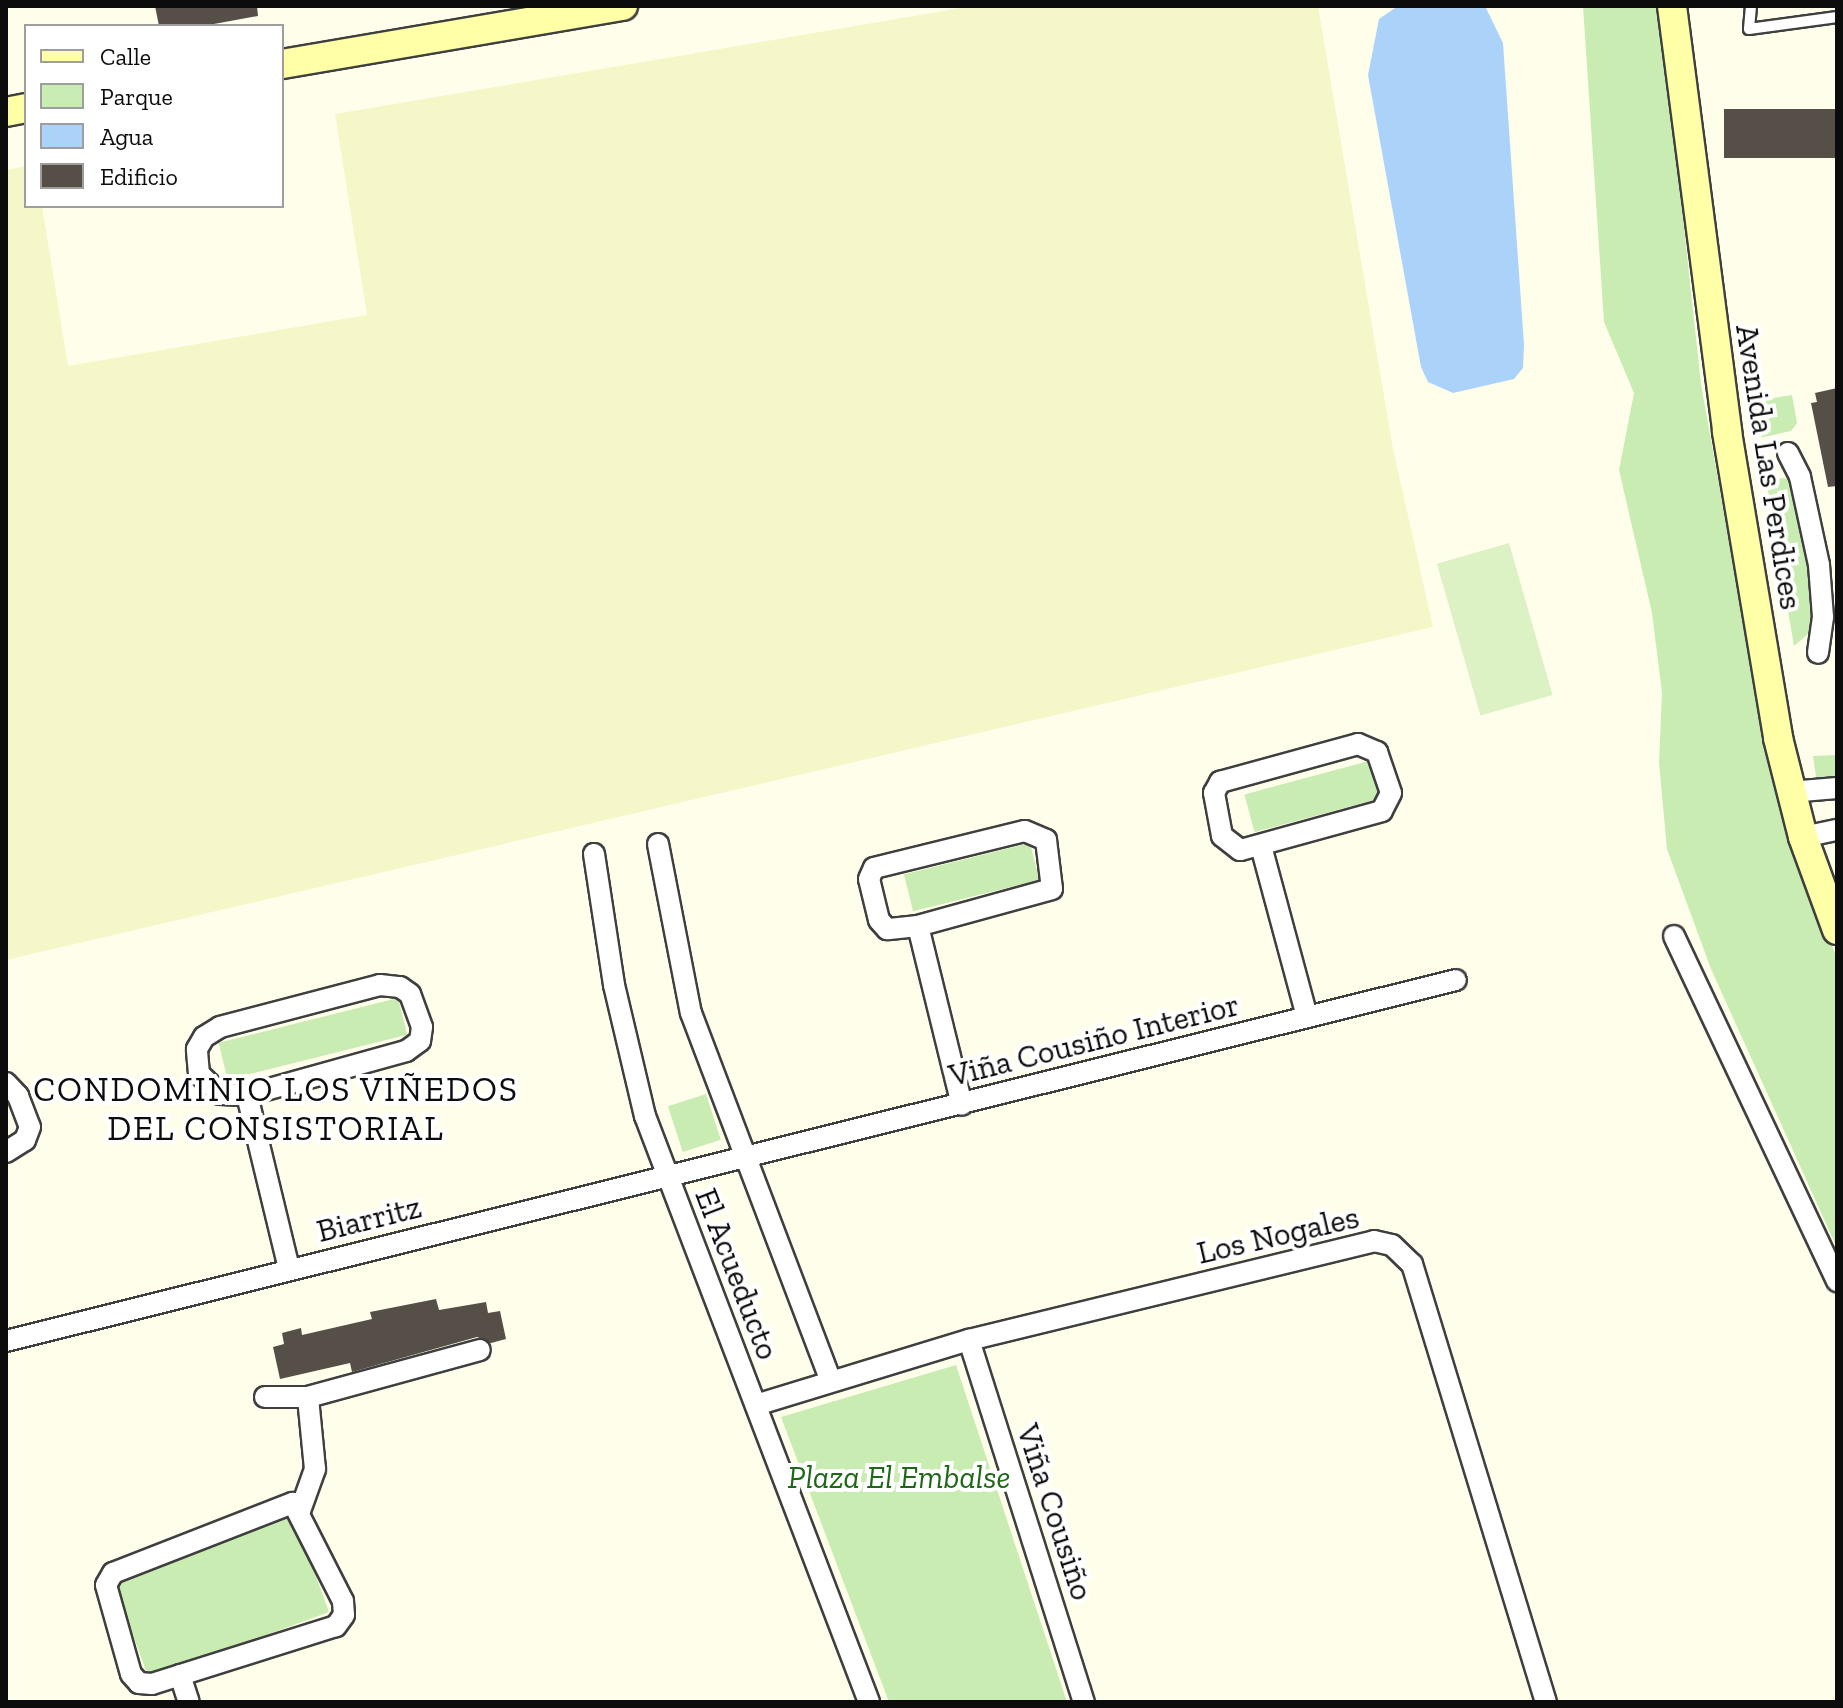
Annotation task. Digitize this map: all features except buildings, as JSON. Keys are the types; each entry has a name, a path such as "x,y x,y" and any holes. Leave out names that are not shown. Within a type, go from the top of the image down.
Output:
{"street":[{"path":"284,64 472,18 623,6"},
{"name":"Avenida Las Perdices","path":"1672,6 1727,432 1790,792 1837,930"},
{"path":"1788,453 1803,487 1828,563 1818,653"},
{"path":"1358,744 1377,752 1391,793 1382,811 1261,846 1240,850 1222,836 1214,793 1220,782 1358,744"},
{"path":"1790,792 1837,788"},
{"path":"1803,837 1837,830"},
{"path":"1025,831 1046,840 1052,889 918,926 887,929 879,920 869,879 874,868 1025,831"},
{"name":"El Acueducto","path":"658,844 691,1013 831,1381"},
{"path":"1261,846 1307,1017"},
{"name":"El Acueducto","path":"594,854 614,985 645,1116 869,1702"},
{"path":"918,926 962,1105"},
{"path":"1674,936 1837,1281"},
{"name":"Viña Cousiño Interior","path":"745,1154 962,1105 1456,980"},
{"path":"380,985 400,987 410,994 422,1027 420,1041 406,1051 247,1095 220,1094 206,1086 197,1049 204,1037 220,1027 380,985"},
{"path":"6,1083 18,1096 30,1127 25,1140 6,1152"},
{"path":"247,1095 289,1269"},
{"name":"Biarritz","path":"6,1341 667,1177 745,1154"},
{"name":"Los Nogales","path":"756,1405 969,1340 1374,1241 1392,1245 1412,1264 1546,1702"},
{"name":"Viña Cousiño","path":"969,1340 1084,1702"},
{"path":"265,1397 308,1397 480,1350"},
{"path":"300,1511 315,1469 308,1397"},
{"path":"293,1503 300,1511 343,1601 344,1615 336,1626 152,1684 139,1683 131,1674 106,1585 113,1573 275,1506 293,1503"},
{"path":"180,1675 189,1702"}],"lane":[{"path":"1751,6 1749,29 1837,17"}],"green space":[{"path":"973,6 1318,6 1393,449 1433,627 6,960 6,170 24,166 24,208 42,208 68,366 367,315 335,114"},
{"path":"1583,6 1660,6 1701,384 1765,744 1782,814 1837,959 1837,1248 1711,969 1667,849 1659,763 1662,693 1652,613 1619,470 1634,393 1604,322"},
{"path":"1792,395 1797,423 1791,431 1759,438 1749,402"},
{"path":"1782,478 1794,480 1811,561 1815,628 1794,646 1766,482"},
{"path":"1509,543 1553,695 1480,716 1437,564"},
{"path":"1837,755 1837,779 1817,783 1813,756"},
{"path":"1369,761 1379,799 1254,832 1244,794"},
{"path":"1030,843 1039,880 913,911 904,874"},
{"path":"398,998 407,1035 228,1080 218,1043"},
{"path":"706,1094 721,1140 683,1152 668,1106"},
{"name":"Plaza El Embalse","path":"956,1365 1067,1702 889,1702 781,1417"},
{"path":"290,1505 329,1612 149,1678 110,1571"}],"water":[{"path":"1398,6 1485,6 1503,43 1524,345 1523,368 1514,379 1453,393 1428,382 1421,367 1368,75 1379,19"}],"district":[{"name":"CONDOMINIO LOS VIÑEDOS DEL CONSISTORIAL","path":"276,1108"}]}
